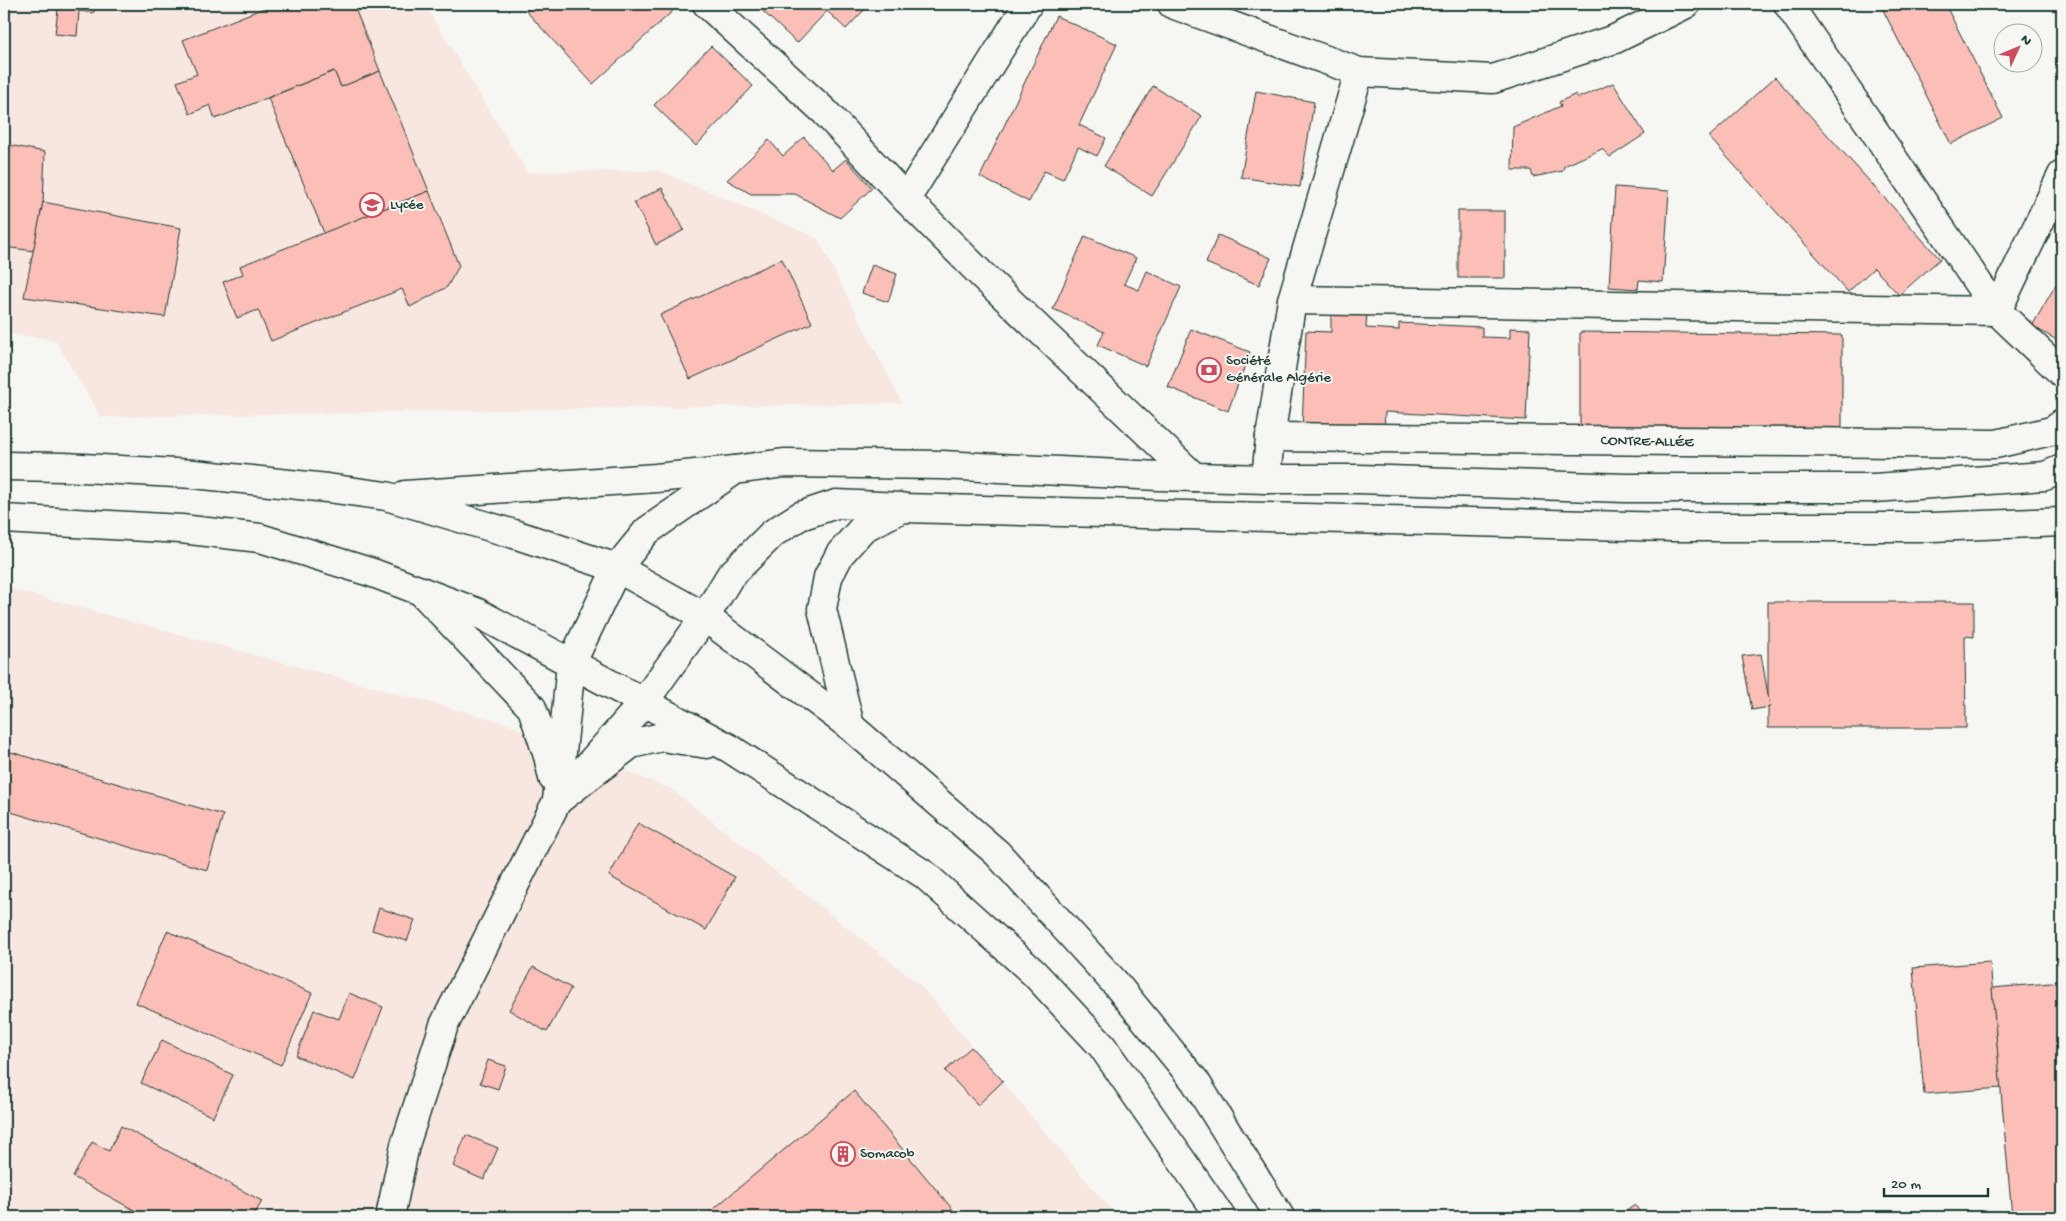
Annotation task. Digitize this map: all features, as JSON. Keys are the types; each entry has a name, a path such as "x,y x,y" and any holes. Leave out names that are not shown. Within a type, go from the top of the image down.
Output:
{"main road":[{"path":"707,4 825,112 906,199 1194,477"},
{"path":"906,199 1028,4"},
{"path":"1172,4 1358,72 1493,79 1615,39 1686,4"},
{"path":"1788,4 1997,311 2062,373"},
{"path":"1266,479 1270,437 1292,300 1358,72"},
{"path":"1997,311 2062,175"},
{"path":"1292,300 1997,311"},
{"name":"CONTRE-ALLÉE","path":"1270,437 1996,444 2055,430 2062,423"},
{"path":"386,496 656,478 784,463 942,465 1194,477 1266,479 1359,478 1625,488 1874,488 2045,476 2062,469"},
{"path":"4,466 64,467 194,474 386,496 514,534 617,568 706,617 850,726 997,853 1116,984 1195,1081 1280,1217"},
{"path":"557,801 571,664 617,568 647,532 735,470"},
{"path":"390,1217 405,1144 444,1025 557,801 643,703 706,617 730,576 773,533 800,516 836,504 916,508 1670,527 1932,527 2062,522"},
{"path":"850,726 822,609 828,577 840,554 863,528 902,508 916,508"},
{"path":"4,519 181,530 260,538 373,572 476,612 729,748 925,875 1034,973 1102,1046 1221,1217"},
{"path":"421,591 532,708 548,756 557,801"},
{"path":"557,801 631,744 662,738 729,748"}],"shaded area":[{"name":"Lycée","path":"4,4 424,4 527,172 660,171 817,238 902,403 101,417 55,340 4,333"},
{"path":"4,587 498,721 671,789 921,986 1117,1217 4,1217"}],"building":[{"path":"40,4 99,4 93,13 79,11 77,36 55,34 58,9 41,7"},
{"path":"274,4 343,4 356,11 380,71 341,87 334,71 215,119 210,105 190,114 177,82 197,74 183,40"},
{"path":"535,4 672,4 676,8 593,84 526,11"},
{"path":"755,4 863,4 867,7 846,29 827,11 797,43"},
{"path":"1880,4 1945,4 2003,118 1951,144"},
{"path":"1056,16 1117,44 1079,125 1106,138 1097,156 1078,147 1063,179 1044,171 1029,202 980,177"},
{"path":"711,46 753,86 696,146 654,105"},
{"path":"334,71 341,87 380,71 429,191 324,233 268,98"},
{"path":"1775,77 1940,259 1899,295 1874,268 1848,292 1709,137"},
{"path":"1613,83 1645,134 1610,157 1602,149 1564,166 1563,171 1533,177 1531,170 1512,170 1513,127 1561,106 1559,102 1576,94 1578,98"},
{"path":"1153,86 1202,116 1152,196 1104,166"},
{"path":"1256,91 1314,102 1300,187 1241,177"},
{"path":"804,137 833,170 846,159 872,188 840,218 795,194 751,194 727,180 769,140 783,156"},
{"path":"4,144 45,152 43,202 34,251 4,247"},
{"path":"1615,187 1669,191 1663,282 1639,280 1638,289 1609,287"},
{"path":"662,188 684,230 656,245 634,202"},
{"path":"429,191 459,266 447,287 410,307 402,289 271,341 258,310 237,318 223,282 243,274 240,266"},
{"path":"43,202 181,228 165,317 24,297"},
{"path":"1458,211 1505,211 1505,278 1458,278"},
{"path":"1218,235 1271,258 1259,285 1206,263"},
{"path":"1085,236 1136,258 1124,284 1139,290 1147,271 1181,287 1146,366 1098,345 1104,332 1053,309"},
{"path":"782,259 812,323 690,379 660,315"},
{"path":"872,265 897,274 888,302 862,293"},
{"path":"2062,274 2062,343 2032,326"},
{"path":"1331,311 1367,313 1366,328 1399,330 1399,323 1482,327 1482,337 1510,338 1510,328 1530,329 1526,420 1385,412 1384,432 1302,428 1306,331 1331,332"},
{"name":"Société Générale Algérie","path":"1191,329 1250,352 1228,411 1168,387"},
{"path":"1580,332 1842,335 1842,436 1616,438 1616,426 1580,426"},
{"path":"1768,602 1974,602 1974,637 1965,636 1966,728 1768,728"},
{"path":"1761,654 1770,707 1752,710 1742,656"},
{"path":"4,750 223,815 207,870 4,810"},
{"path":"638,823 735,877 706,930 609,876"},
{"path":"379,908 415,920 407,941 372,930"},
{"path":"167,931 312,993 281,1065 136,1003"},
{"path":"1990,962 2001,1088 1924,1094 1913,968"},
{"path":"533,967 571,988 547,1032 509,1010"},
{"path":"2062,982 2062,1217 2012,1217 1992,988"},
{"path":"349,993 383,1007 355,1080 296,1056 314,1010 339,1019"},
{"path":"162,1040 233,1075 213,1117 141,1083"},
{"path":"971,1047 1003,1081 978,1105 945,1071"},
{"path":"488,1060 506,1066 498,1089 480,1083"},
{"name":"Somacob","path":"854,1091 959,1217 704,1217"},
{"path":"121,1126 262,1201 253,1217 147,1217 73,1177 92,1142 109,1151"},
{"path":"466,1135 498,1148 484,1180 453,1166"},
{"path":"1635,1205 1643,1217 1617,1217"}],"place":[{"name":"Lycée","path":"372,205"},
{"name":"Société Générale Algérie","path":"1209,370"},
{"name":"Somacob","path":"843,1154"}]}
